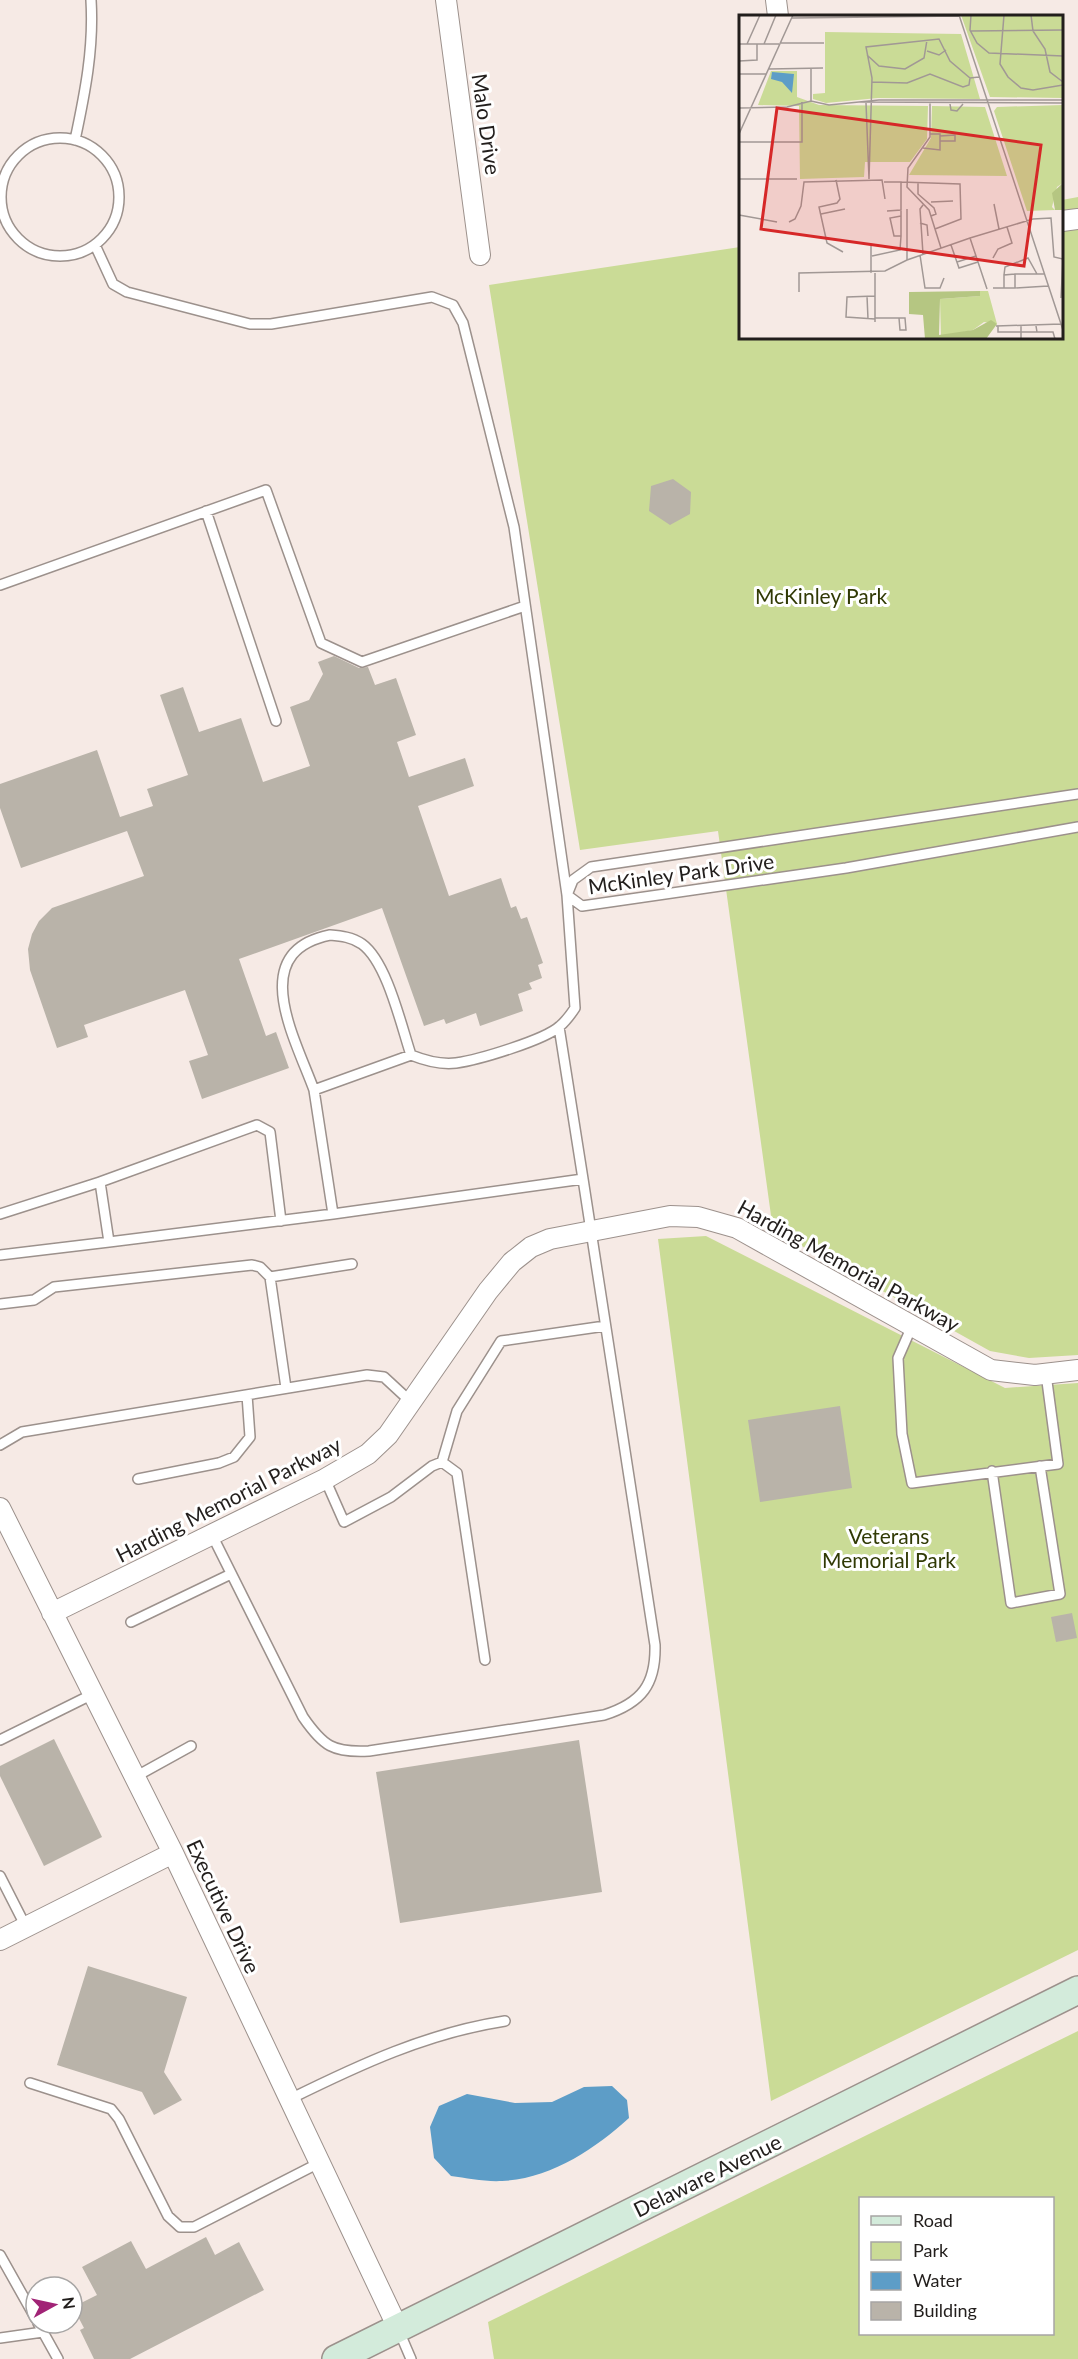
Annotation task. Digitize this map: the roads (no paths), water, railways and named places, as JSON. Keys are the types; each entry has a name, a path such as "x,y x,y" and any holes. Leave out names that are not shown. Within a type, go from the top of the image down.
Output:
{"main road":[{"name":"Delaware Avenue","path":"336,2359 1078,1990"}],"street":[{"name":"Malo Drive","path":"446,0 480,255"},
{"path":"776,0 778,15"},
{"path":"1063,221 1078,219"},
{"name":"Harding Memorial Parkway","path":"52,1613 325,1479 368,1454 388,1435 488,1291 512,1262 531,1246 550,1239 670,1216 698,1217 716,1221 737,1228 991,1370 1046,1374 1078,1370"},
{"name":"Executive Drive","path":"0,1508 173,1853 398,2328"},
{"path":"0,1940 173,1853"}],"lane":[{"path":"75,140 87,86 92,44 91,0"},
{"path":"56,138 75,140 91,147 103,157 113,171 118,186 119,203 115,219 107,233 95,245 77,254 58,256 38,253 21,242 9,227 2,208 1,188 8,169 20,154 37,143 56,138"},
{"path":"95,245 113,284 127,292 250,324 271,324 432,297 453,305 464,323 514,527 567,895 575,1008 559,1028 529,1041 456,1063 430,1062 411,1055 314,1089"},
{"path":"0,585 266,489 321,644 362,662 525,606"},
{"path":"206,511 276,721"},
{"name":"McKinley Park Drive","path":"1078,794 591,867 573,880 567,895 582,906 846,868 1078,827"},
{"path":"333,1214 314,1089 281,990 282,974 289,958 300,946 314,938 330,935 347,937 362,944 374,955 381,970 411,1055"},
{"path":"212,1535 303,1717 316,1736 330,1747 347,1752 557,1722 623,1709 638,1698 650,1682 656,1664 655,1645 559,1028"},
{"path":"0,1214 100,1182 257,1125 270,1132 281,1221"},
{"path":"0,1255 281,1221 583,1179"},
{"path":"100,1182 109,1242"},
{"path":"270,1277 352,1264"},
{"path":"0,1304 34,1300 54,1287 252,1265 260,1267 270,1277 286,1388"},
{"path":"442,1462 457,1411 501,1341 605,1326"},
{"path":"912,1326 898,1358 902,1434 912,1483 1058,1464 1046,1374"},
{"path":"0,1445 22,1432 367,1375 384,1377 411,1402"},
{"path":"138,1479 219,1463 234,1457 250,1437 247,1395"},
{"path":"325,1479 344,1522 391,1497 432,1466 442,1462"},
{"path":"442,1462 457,1473 485,1660"},
{"path":"992,1471 1011,1603 1060,1593 1040,1466"},
{"path":"131,1622 231,1574"},
{"path":"0,1740 93,1694"},
{"path":"135,1777 191,1746"},
{"path":"0,1876 26,1928"},
{"path":"290,2099 381,2055 477,2025 505,2021"},
{"path":"30,2084 111,2109 119,2119 168,2216 180,2227 194,2227 320,2163"},
{"path":"0,2255 24,2298"},
{"path":"398,2328 411,2359"},
{"path":"0,2338 24,2330"},
{"path":"45,2335 58,2359"}],"water":[{"path":"612,2086 627,2100 629,2118 587,2151 537,2175 502,2181 451,2176 434,2158 430,2127 439,2106 467,2094 515,2103 552,2102 584,2087"}],"park label":[{"name":"McKinley Park","path":"821,595"},
{"name":"Veterans Memorial Park","path":"889,1547"}]}
